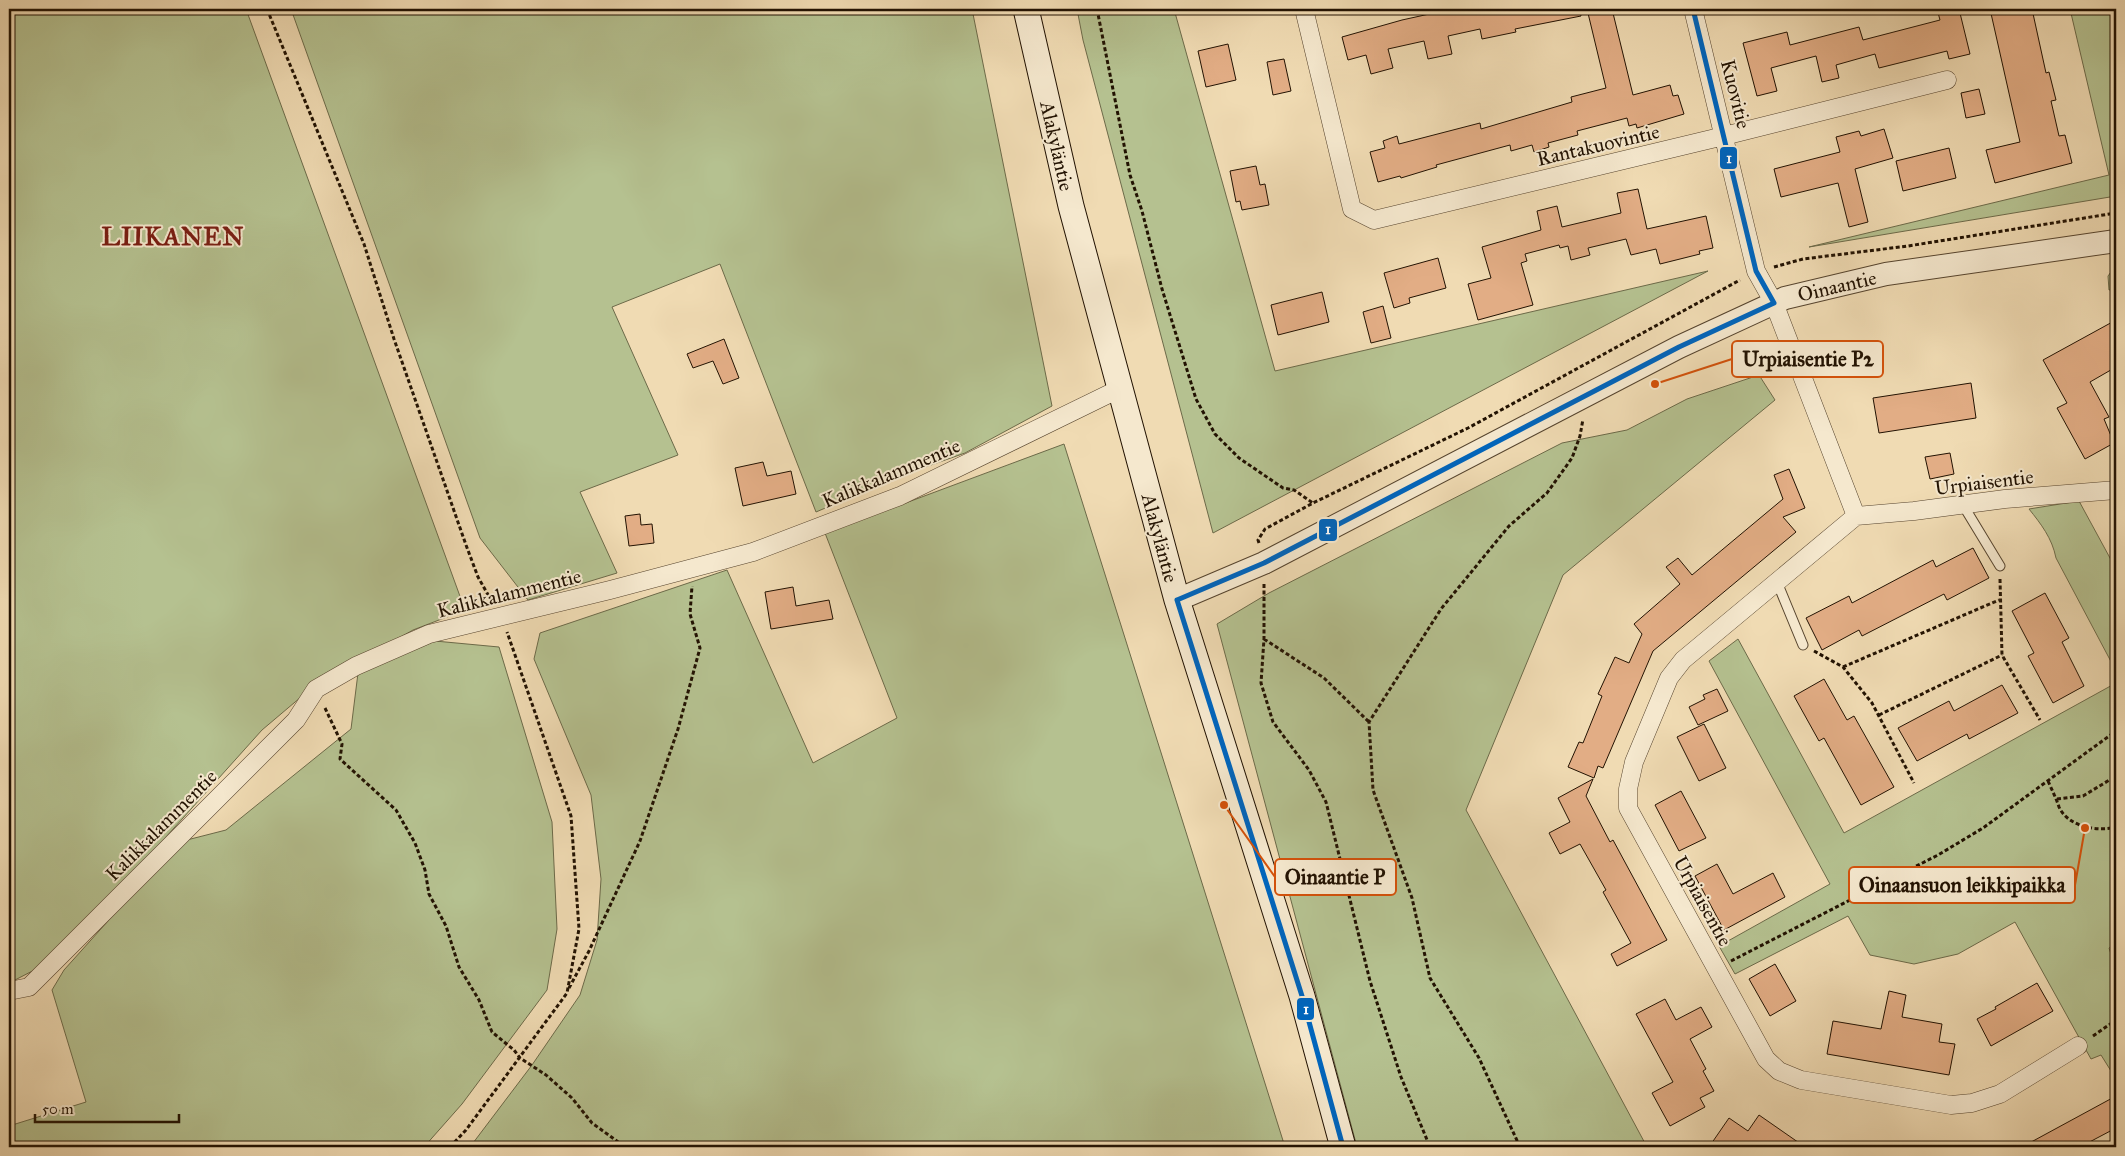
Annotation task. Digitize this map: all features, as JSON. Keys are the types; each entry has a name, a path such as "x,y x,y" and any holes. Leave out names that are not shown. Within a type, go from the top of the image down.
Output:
{"main road":[{"name":"Alakyläntie","path":"1026,9 1071,206 1176,600 1302,996 1343,1147"}],"street":[{"name":"Rantakuovintie","path":"1304,9 1352,210 1374,220 1947,80"},
{"name":"Kuovitie","path":"1693,9 1756,271 1774,303"},
{"name":"Oinaantie","path":"1176,600 1264,563 1679,347 1785,298 1886,274 2116,241"},
{"path":"1774,303 1856,516"},
{"name":"Kalikkalammentie","path":"9,992 29,987 296,720 316,688 356,666 429,634 753,552 900,496 1119,389"},
{"name":"Urpiaisentie","path":"2078,1046 2000,1094 1972,1103 1951,1104 1801,1080 1780,1071 1766,1059 1628,808 1628,789 1634,762 1669,678 1683,660 1856,516 1914,512 2004,499 2116,490"}],"lane":[{"path":"1964,505 2000,566"},
{"path":"1777,582 1803,645"}],"path":[{"path":"9,67 14,9"},
{"path":"267,9 364,244 394,339 466,545 478,577 501,617 515,651 571,816 579,929 566,993"},
{"path":"1097,9 1130,175 1142,211 1162,289 1196,399 1216,434 1239,458 1283,488 1294,490 1313,503 1264,529 1258,540 1264,563 1264,639 1261,682 1274,722 1308,770 1326,802 1370,981 1401,1078 1430,1147"},
{"path":"1520,1147 1479,1058 1430,978 1412,898 1373,790 1369,722 1441,609 1509,526 1547,493 1572,458 1580,436 1588,394"},
{"path":"2000,566 1999,600 2002,655 2040,720"},
{"path":"450,1147 466,1130 566,993 589,952 640,841 678,729 700,648 690,614 694,568"},
{"path":"1843,667 1999,600"},
{"path":"1264,639 1324,678 1369,722"},
{"path":"1803,645 1843,667 1872,703 1914,783"},
{"path":"1879,715 2002,655"},
{"path":"316,688 342,744 340,759 396,810 415,843 425,870 429,894 446,926 459,967 478,1000 492,1032 514,1050 520,1058 546,1075 572,1098 592,1123 621,1144 622,1147"},
{"path":"1716,968 1938,855 1983,828 2116,731"},
{"path":"2057,799 2083,796 2116,776"},
{"path":"2048,781 2060,808 2066,816 2088,828 2105,830 2116,827"},
{"path":"2078,1046 2116,1020"}],"green space":[{"path":"9,9 246,9 465,610 413,630 314,686 262,730 104,906 44,965 15,980 9,981"},
{"path":"291,9 972,9 1052,406 965,453 900,476 816,512 720,264 612,307 678,455 580,492 617,573 528,600 480,538"},
{"path":"1077,9 1174,9 1275,371 1708,271 1213,533 1083,40"},
{"path":"2070,9 2116,9 2116,196 1809,247 2109,175"},
{"path":"2116,268 2116,289 2109,290 2108,276"},
{"path":"1759,375 1775,400 1563,575 1466,810 1647,1147 1357,1147 1217,624 1269,593 1562,443 1627,430 1687,399"},
{"path":"1064,444 1285,1147 470,1147 532,1065 580,995 597,940 601,879 591,795 534,659 540,633 727,570 813,763 897,718 825,533"},
{"path":"2079,501 2116,569 2116,671 2056,558 2049,538 2029,509"},
{"path":"1738,639 1844,833 2116,683 2116,944 2109,948 2116,970 2116,1079 2101,1055 2091,1059 2015,922 1958,954 1914,964 1870,955 1848,916 1735,974 1719,946 1830,884 1709,661"},
{"path":"435,641 499,647 552,822 557,929 547,990 462,1104 424,1147 9,1147 9,1126 86,1102 52,990 64,970 179,842 226,830 351,729 358,673"}],"building":[{"path":"1452,9 1580,9 1581,16 1515,29 1516,32 1482,39 1480,29 1448,36 1452,54 1428,59 1424,41 1388,49 1393,68 1371,74 1366,55 1348,60 1342,37 1402,20"},
{"path":"1587,9 1612,9 1633,95 1670,85 1673,96 1678,95 1684,114 1637,128 1636,124 1629,126 1627,118 1577,131 1578,135 1548,143 1549,147 1534,152 1532,145 1511,151 1510,145 1436,165 1437,167 1401,178 1400,176 1378,182 1370,152 1385,148 1383,141 1397,136 1399,144 1480,123 1481,129 1572,102 1571,97 1606,88"},
{"path":"1937,9 1959,9 1970,54 1949,59 1947,51 1879,68 1875,54 1836,65 1839,78 1822,82 1816,56 1771,68 1777,91 1757,96 1743,43 1787,32 1790,45 1859,27 1863,40 1940,20"},
{"path":"1990,9 2032,9 2046,73 2049,72 2056,100 2051,101 2059,136 2065,135 2072,163 1995,183 1986,150 2020,142"},
{"path":"1228,44 1236,80 1206,87 1198,51"},
{"path":"1284,59 1291,91 1273,95 1267,62"},
{"path":"1979,89 1985,114 1966,118 1961,93"},
{"path":"1884,129 1893,158 1855,169 1868,222 1849,227 1838,183 1781,197 1774,169 1840,152 1836,137 1859,131 1861,136"},
{"path":"1949,148 1956,178 1903,191 1896,161"},
{"path":"1256,166 1260,185 1265,184 1269,205 1242,210 1240,201 1236,202 1230,171"},
{"path":"1638,189 1647,229 1706,216 1713,248 1699,251 1700,254 1660,264 1656,249 1631,255 1626,239 1588,248 1590,255 1571,260 1568,246 1560,248 1559,245 1525,254 1527,261 1521,263 1533,305 1478,320 1468,284 1491,278 1482,247 1541,230 1537,211 1557,206 1562,227 1621,213 1617,193"},
{"path":"1438,258 1446,288 1409,298 1410,303 1394,308 1384,273"},
{"path":"1322,292 1329,322 1278,335 1271,305"},
{"path":"1383,306 1391,338 1371,343 1363,312"},
{"path":"2116,320 2116,367 2090,382 2109,417 2104,419 2114,443 2085,459 2057,408 2067,403 2043,360"},
{"path":"724,339 739,378 723,384 713,361 693,368 687,354"},
{"path":"1971,383 1976,418 1879,433 1873,398"},
{"path":"1950,453 1954,474 1930,479 1925,457"},
{"path":"763,462 767,476 791,471 796,494 743,506 735,468"},
{"path":"1789,469 1805,508 1783,517 1796,532 1653,651 1603,768 1598,766 1594,778 1568,767 1579,742 1583,743 1602,696 1598,694 1615,657 1629,663 1642,634 1634,624 1680,584 1666,567 1678,558 1692,575 1783,499 1774,475"},
{"path":"640,514 641,525 652,524 654,543 629,546 625,516"},
{"path":"1973,548 1989,578 1947,600 1944,594 1862,636 1859,630 1822,650 1806,618 1849,596 1852,603 1933,560 1936,567"},
{"path":"793,587 796,606 829,600 833,619 771,629 765,592"},
{"path":"2045,593 2069,638 2062,642 2084,686 2053,703 2028,656 2034,653 2012,611"},
{"path":"1824,679 1847,720 1854,716 1894,787 1861,805 1824,738 1819,741 1794,696"},
{"path":"2002,685 2018,713 1969,739 1967,734 1917,761 1898,728 1949,701 1954,711"},
{"path":"1717,689 1728,711 1698,725 1689,707 1705,699 1703,695"},
{"path":"1704,724 1726,768 1699,781 1677,737"},
{"path":"1593,779 1586,796 1610,842 1613,840 1667,940 1617,966 1611,954 1631,943 1603,892 1606,890 1580,844 1560,854 1549,833 1570,822 1558,798"},
{"path":"1681,791 1706,838 1679,851 1655,805"},
{"path":"1717,864 1733,894 1773,873 1785,897 1724,930 1695,876"},
{"path":"1775,964 1796,1001 1770,1016 1749,979"},
{"path":"2037,983 2053,1011 1991,1046 1977,1019"},
{"path":"1889,991 1906,995 1902,1017 1942,1024 1939,1042 1955,1044 1949,1075 1827,1054 1833,1021 1881,1029"},
{"path":"1665,999 1676,1020 1701,1007 1712,1027 1690,1039 1706,1069 1703,1071 1714,1091 1700,1098 1705,1107 1670,1126 1652,1093 1673,1082 1636,1014"},
{"path":"2116,1096 2116,1128 2080,1147 2022,1147"},
{"path":"1759,1115 1805,1147 1709,1147 1729,1118 1748,1131"}],"transit line":[{"name":"1","path":"1693,9 1756,271 1774,303"},
{"name":"1","path":"1177,600 1264,563 1679,347 1774,303"},
{"name":"1","path":"1177,600 1302,996 1343,1147"}],"place":[{"name":"Urpiaisentie P2","path":"1655,384"},
{"name":"Oinaantie P","path":"1224,805"},
{"name":"Oinaansuon leikkipaikka","path":"2085,828"}],"district":[{"name":"LIIKANEN","path":"173,236"}]}
